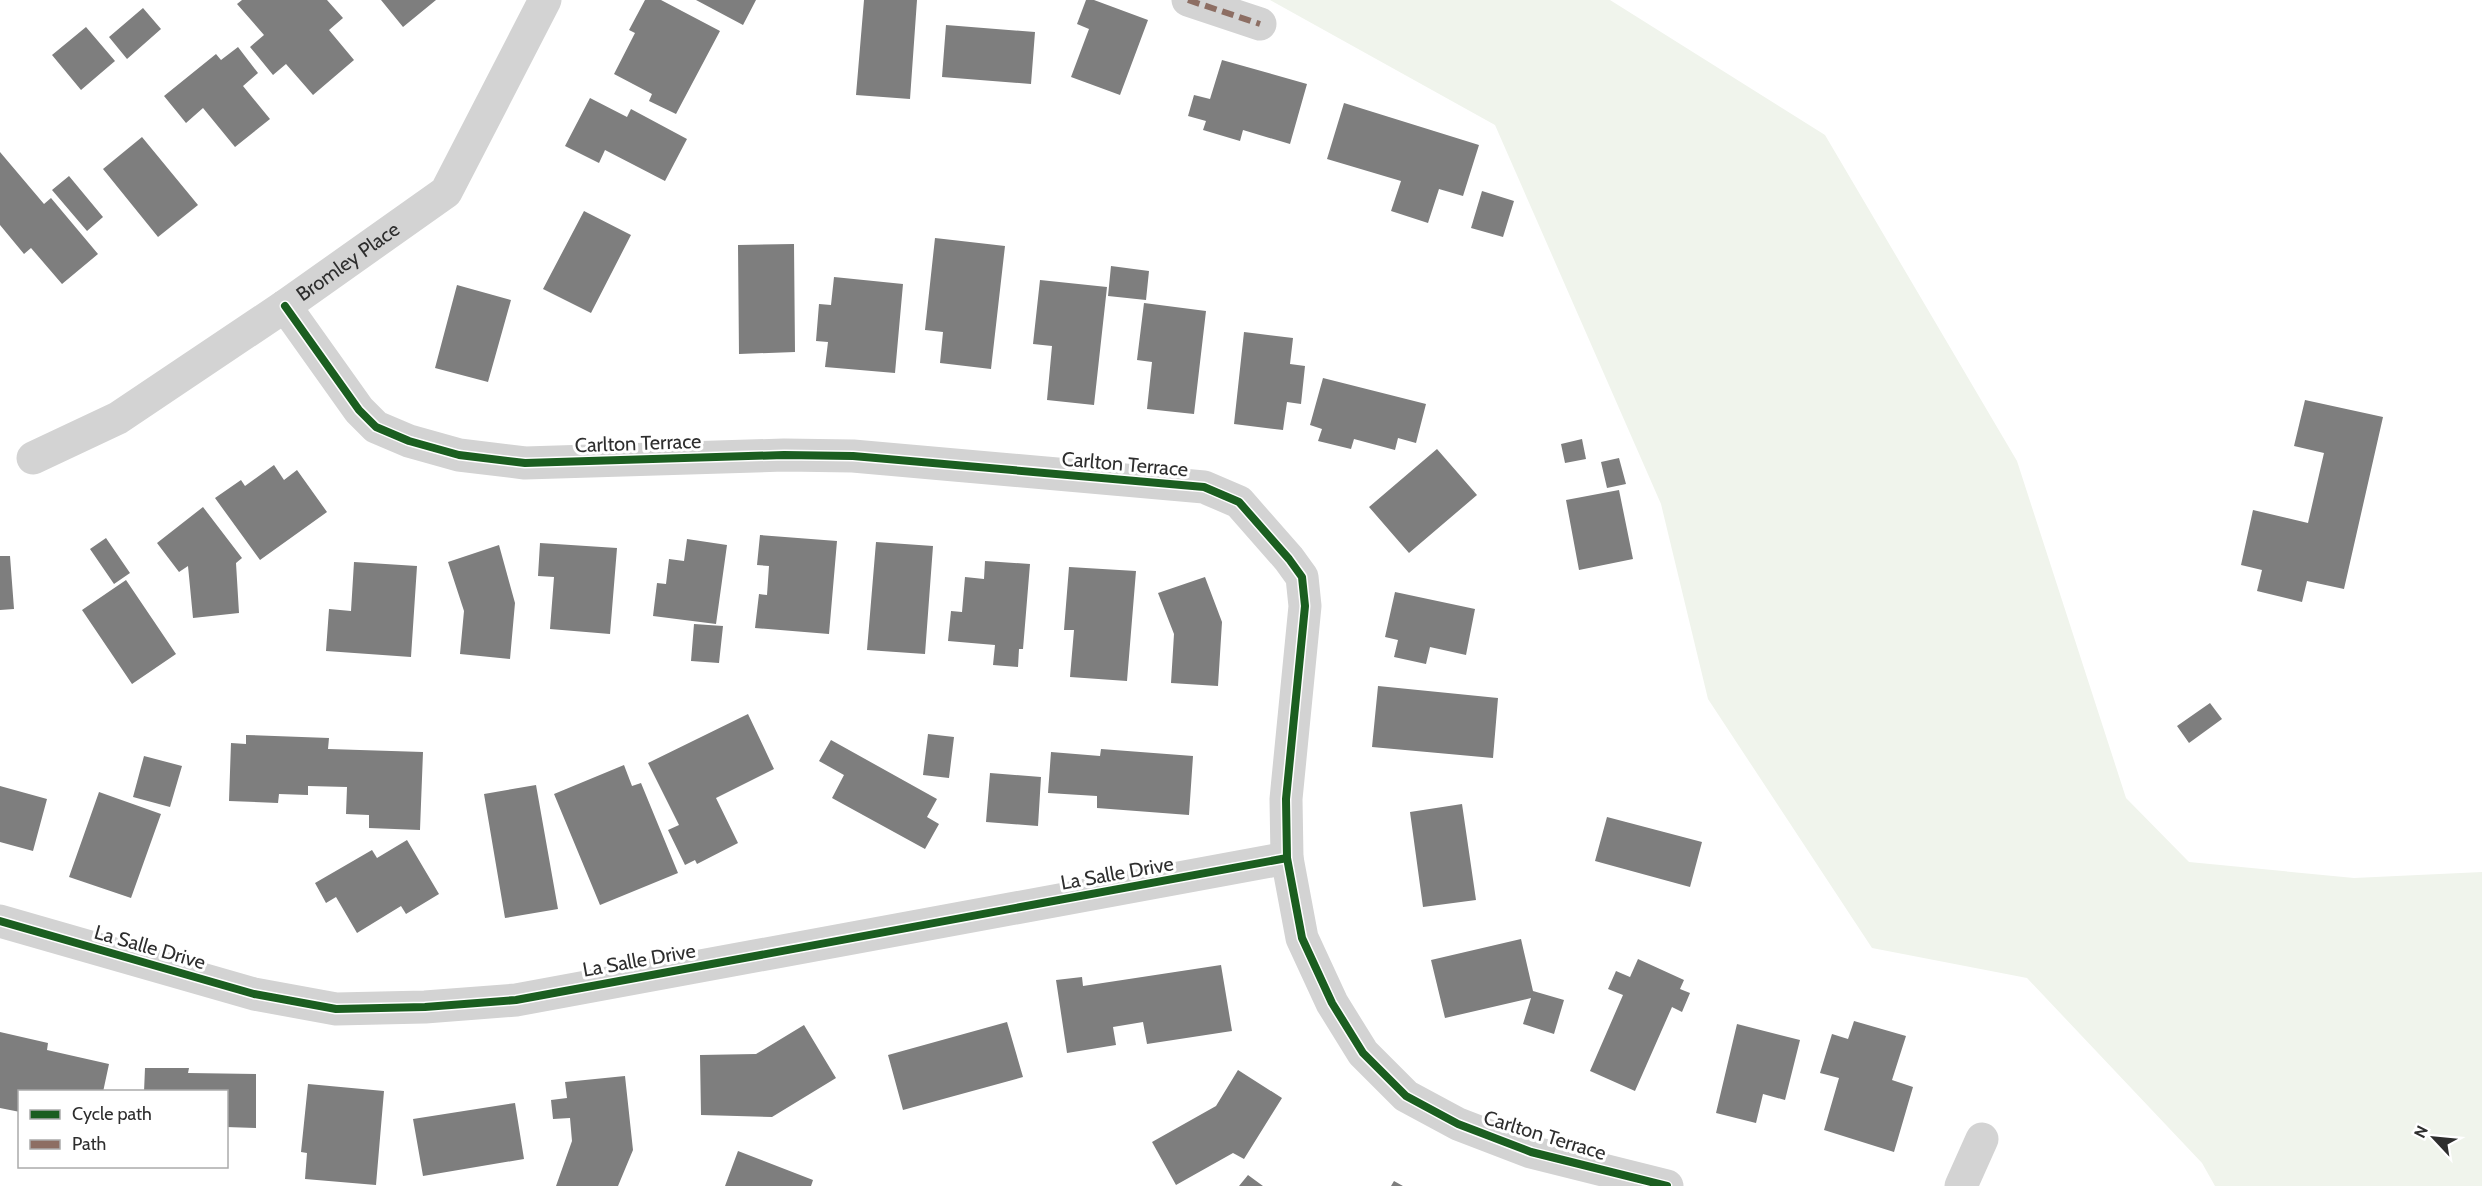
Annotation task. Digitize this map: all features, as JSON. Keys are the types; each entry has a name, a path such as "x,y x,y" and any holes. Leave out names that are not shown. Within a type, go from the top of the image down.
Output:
{"street":[{"name":"Bromley Place","path":"33,458 118,418 285,306 446,192 546,0"},
{"path":"1188,0 1260,24"},
{"name":"Carlton Terrace","path":"285,306 359,410 376,427 409,441 459,455 525,463 784,455 853,456 1204,487 1239,502 1302,577 1305,606 1286,799 1287,858 1302,938 1332,1003 1363,1053 1406,1096 1458,1124 1531,1152 1667,1186"},
{"name":"La Salle Drive","path":"0,921 254,994 336,1009 425,1007 516,1000 1287,858"},
{"path":"1961,1186 1982,1139"}],"shaded area":[{"path":"1270,0 1610,0 1825,135 2017,461 2126,798 2189,862 2354,878 2482,872 2482,1186 2215,1186 2202,1163 2027,978 1872,948 1708,699 1661,504 1495,125"}],"building":[{"path":"242,0 327,0 343,18 329,30 354,60 313,95 286,64 273,75 250,47 264,35 237,4"},
{"path":"381,0 436,0 403,27"},
{"path":"645,0 661,0 720,31 676,114 649,101 652,94 614,74 635,33 629,30"},
{"path":"696,0 756,0 743,25"},
{"path":"864,0 917,0 910,99 856,95"},
{"path":"1086,0 1094,0 1148,20 1120,95 1071,77 1089,29 1077,24"},
{"path":"143,8 161,29 127,59 109,37"},
{"path":"946,25 1035,32 1031,84 942,77"},
{"path":"86,27 115,61 81,90 52,55"},
{"path":"238,47 258,73 243,86 270,119 235,147 203,108 186,123 164,96 216,54 221,60"},
{"path":"1222,60 1307,84 1290,144 1243,130 1240,141 1203,130 1206,121 1188,116 1194,95 1210,99"},
{"path":"590,98 627,117 631,109 687,139 665,181 605,150 599,163 565,146"},
{"path":"1344,103 1479,145 1463,196 1439,189 1428,223 1391,211 1401,181 1327,159"},
{"path":"142,137 198,205 158,237 103,169"},
{"path":"0,152 44,204 51,198 98,254 62,284 31,248 24,254 0,225"},
{"path":"69,176 103,217 87,231 52,190"},
{"path":"1482,191 1514,201 1503,237 1471,228"},
{"path":"584,211 631,235 591,313 543,289"},
{"path":"935,238 1005,246 991,369 940,363 943,332 925,330"},
{"path":"794,244 795,352 739,354 738,245"},
{"path":"1111,266 1149,271 1146,300 1108,296"},
{"path":"834,277 903,284 895,373 825,367 828,342 816,341 819,304 831,305"},
{"path":"1040,280 1107,287 1094,405 1047,400 1052,346 1033,344"},
{"path":"457,285 511,300 488,382 435,368"},
{"path":"1144,303 1206,311 1194,414 1147,409 1152,362 1137,360"},
{"path":"1244,332 1293,338 1290,364 1305,366 1301,404 1287,402 1283,430 1234,424"},
{"path":"1323,378 1426,404 1416,443 1398,438 1395,450 1354,439 1351,449 1318,441 1322,429 1310,425"},
{"path":"2305,400 2383,417 2344,589 2307,581 2302,602 2257,591 2262,570 2241,565 2253,510 2308,523 2324,453 2294,446"},
{"path":"1582,439 1586,459 1565,463 1561,444"},
{"path":"1437,449 1477,495 1409,553 1369,507"},
{"path":"1619,458 1626,484 1607,488 1601,462"},
{"path":"274,465 284,480 297,470 327,512 260,560 215,498 241,480 245,486"},
{"path":"1619,490 1633,559 1579,570 1566,500"},
{"path":"203,507 242,558 236,563 239,613 193,618 188,566 179,572 157,543"},
{"path":"760,535 837,541 829,634 755,628 759,594 767,595 769,566 757,565"},
{"path":"106,538 130,573 114,584 90,549"},
{"path":"687,539 727,545 716,624 653,616 657,583 666,584 669,559 684,561"},
{"path":"876,542 933,546 925,654 867,650"},
{"path":"540,543 617,548 610,634 550,629 554,577 538,576"},
{"path":"499,545 515,603 510,659 460,654 464,611 448,562"},
{"path":"0,556 10,556 14,609 0,610"},
{"path":"985,561 1030,564 1023,649 1019,649 1018,667 993,665 995,645 948,641 951,611 962,612 965,577 984,579"},
{"path":"354,562 417,566 411,657 326,651 329,609 351,611"},
{"path":"1069,567 1136,571 1127,681 1070,677 1074,630 1064,630"},
{"path":"1205,577 1222,622 1218,686 1171,683 1174,634 1158,593"},
{"path":"126,580 176,654 132,684 82,610"},
{"path":"1395,592 1475,609 1466,655 1430,647 1426,664 1394,657 1398,640 1385,637"},
{"path":"694,624 723,626 719,663 691,661"},
{"path":"1378,686 1498,698 1493,758 1372,747"},
{"path":"2210,703 2222,719 2189,743 2177,726"},
{"path":"748,714 774,769 716,798 738,843 697,864 695,860 685,865 668,830 679,825 648,763"},
{"path":"928,734 954,737 949,778 923,775"},
{"path":"246,735 329,738 328,749 423,752 420,830 369,828 369,815 346,814 347,787 308,786 308,795 279,794 278,803 229,801 231,743 246,744"},
{"path":"831,740 937,799 927,817 939,824 925,849 832,798 844,775 819,761"},
{"path":"1101,749 1193,756 1189,815 1097,808 1097,796 1048,793 1051,752 1100,756"},
{"path":"144,756 182,766 170,807 133,797"},
{"path":"624,765 632,786 641,783 678,873 600,905 554,794"},
{"path":"990,773 1041,777 1038,826 986,822"},
{"path":"536,785 558,909 505,918 484,794"},
{"path":"0,786 47,799 33,851 0,842"},
{"path":"99,792 161,814 131,898 69,877"},
{"path":"1462,804 1476,900 1423,907 1410,812"},
{"path":"1607,817 1702,842 1690,887 1595,861"},
{"path":"407,840 439,894 406,914 401,906 357,933 336,897 326,903 315,883 372,850 377,858"},
{"path":"1521,939 1533,991 1564,1000 1554,1034 1523,1024 1531,998 1445,1018 1431,960"},
{"path":"1638,959 1684,980 1680,989 1690,993 1682,1012 1672,1007 1635,1091 1590,1071 1623,995 1608,989 1616,971 1630,977"},
{"path":"1221,965 1232,1031 1147,1044 1143,1022 1113,1027 1116,1045 1067,1053 1056,980 1082,977 1083,986"},
{"path":"1854,1021 1906,1036 1892,1080 1913,1087 1894,1152 1824,1130 1839,1078 1820,1073 1832,1034 1848,1039"},
{"path":"1007,1022 1023,1077 903,1110 888,1055"},
{"path":"1737,1024 1800,1040 1785,1100 1763,1094 1756,1123 1716,1113"},
{"path":"804,1025 836,1078 772,1117 701,1115 700,1055 756,1054"},
{"path":"0,1032 48,1043 47,1050 109,1064 103,1090 18,1090 18,1112 0,1108"},
{"path":"145,1068 189,1068 188,1073 256,1074 256,1128 228,1127 228,1090 144,1090"},
{"path":"1238,1070 1282,1098 1244,1159 1233,1153 1176,1185 1152,1142 1216,1106"},
{"path":"625,1076 633,1150 618,1186 556,1186 572,1141 570,1118 553,1119 551,1100 567,1098 565,1082"},
{"path":"308,1084 384,1091 376,1185 305,1179 307,1153 301,1152"},
{"path":"515,1103 524,1159 423,1176 413,1119"},
{"path":"738,1151 813,1180 811,1186 725,1186"},
{"path":"1248,1175 1263,1186 1239,1186"},
{"path":"1394,1181 1403,1186 1391,1186"}],"marked path":[{"path":"1188,0 1260,24"}],"cycle path":[{"path":"285,306 359,410 376,427 409,441 459,455 525,463 784,455 853,456 1204,487 1239,502 1302,577 1305,606 1286,799 1287,858 1302,938 1332,1003 1363,1053 1406,1096 1458,1124 1531,1152 1667,1186"},
{"path":"0,921 254,994 336,1009 425,1007 516,1000 1287,858"}]}
